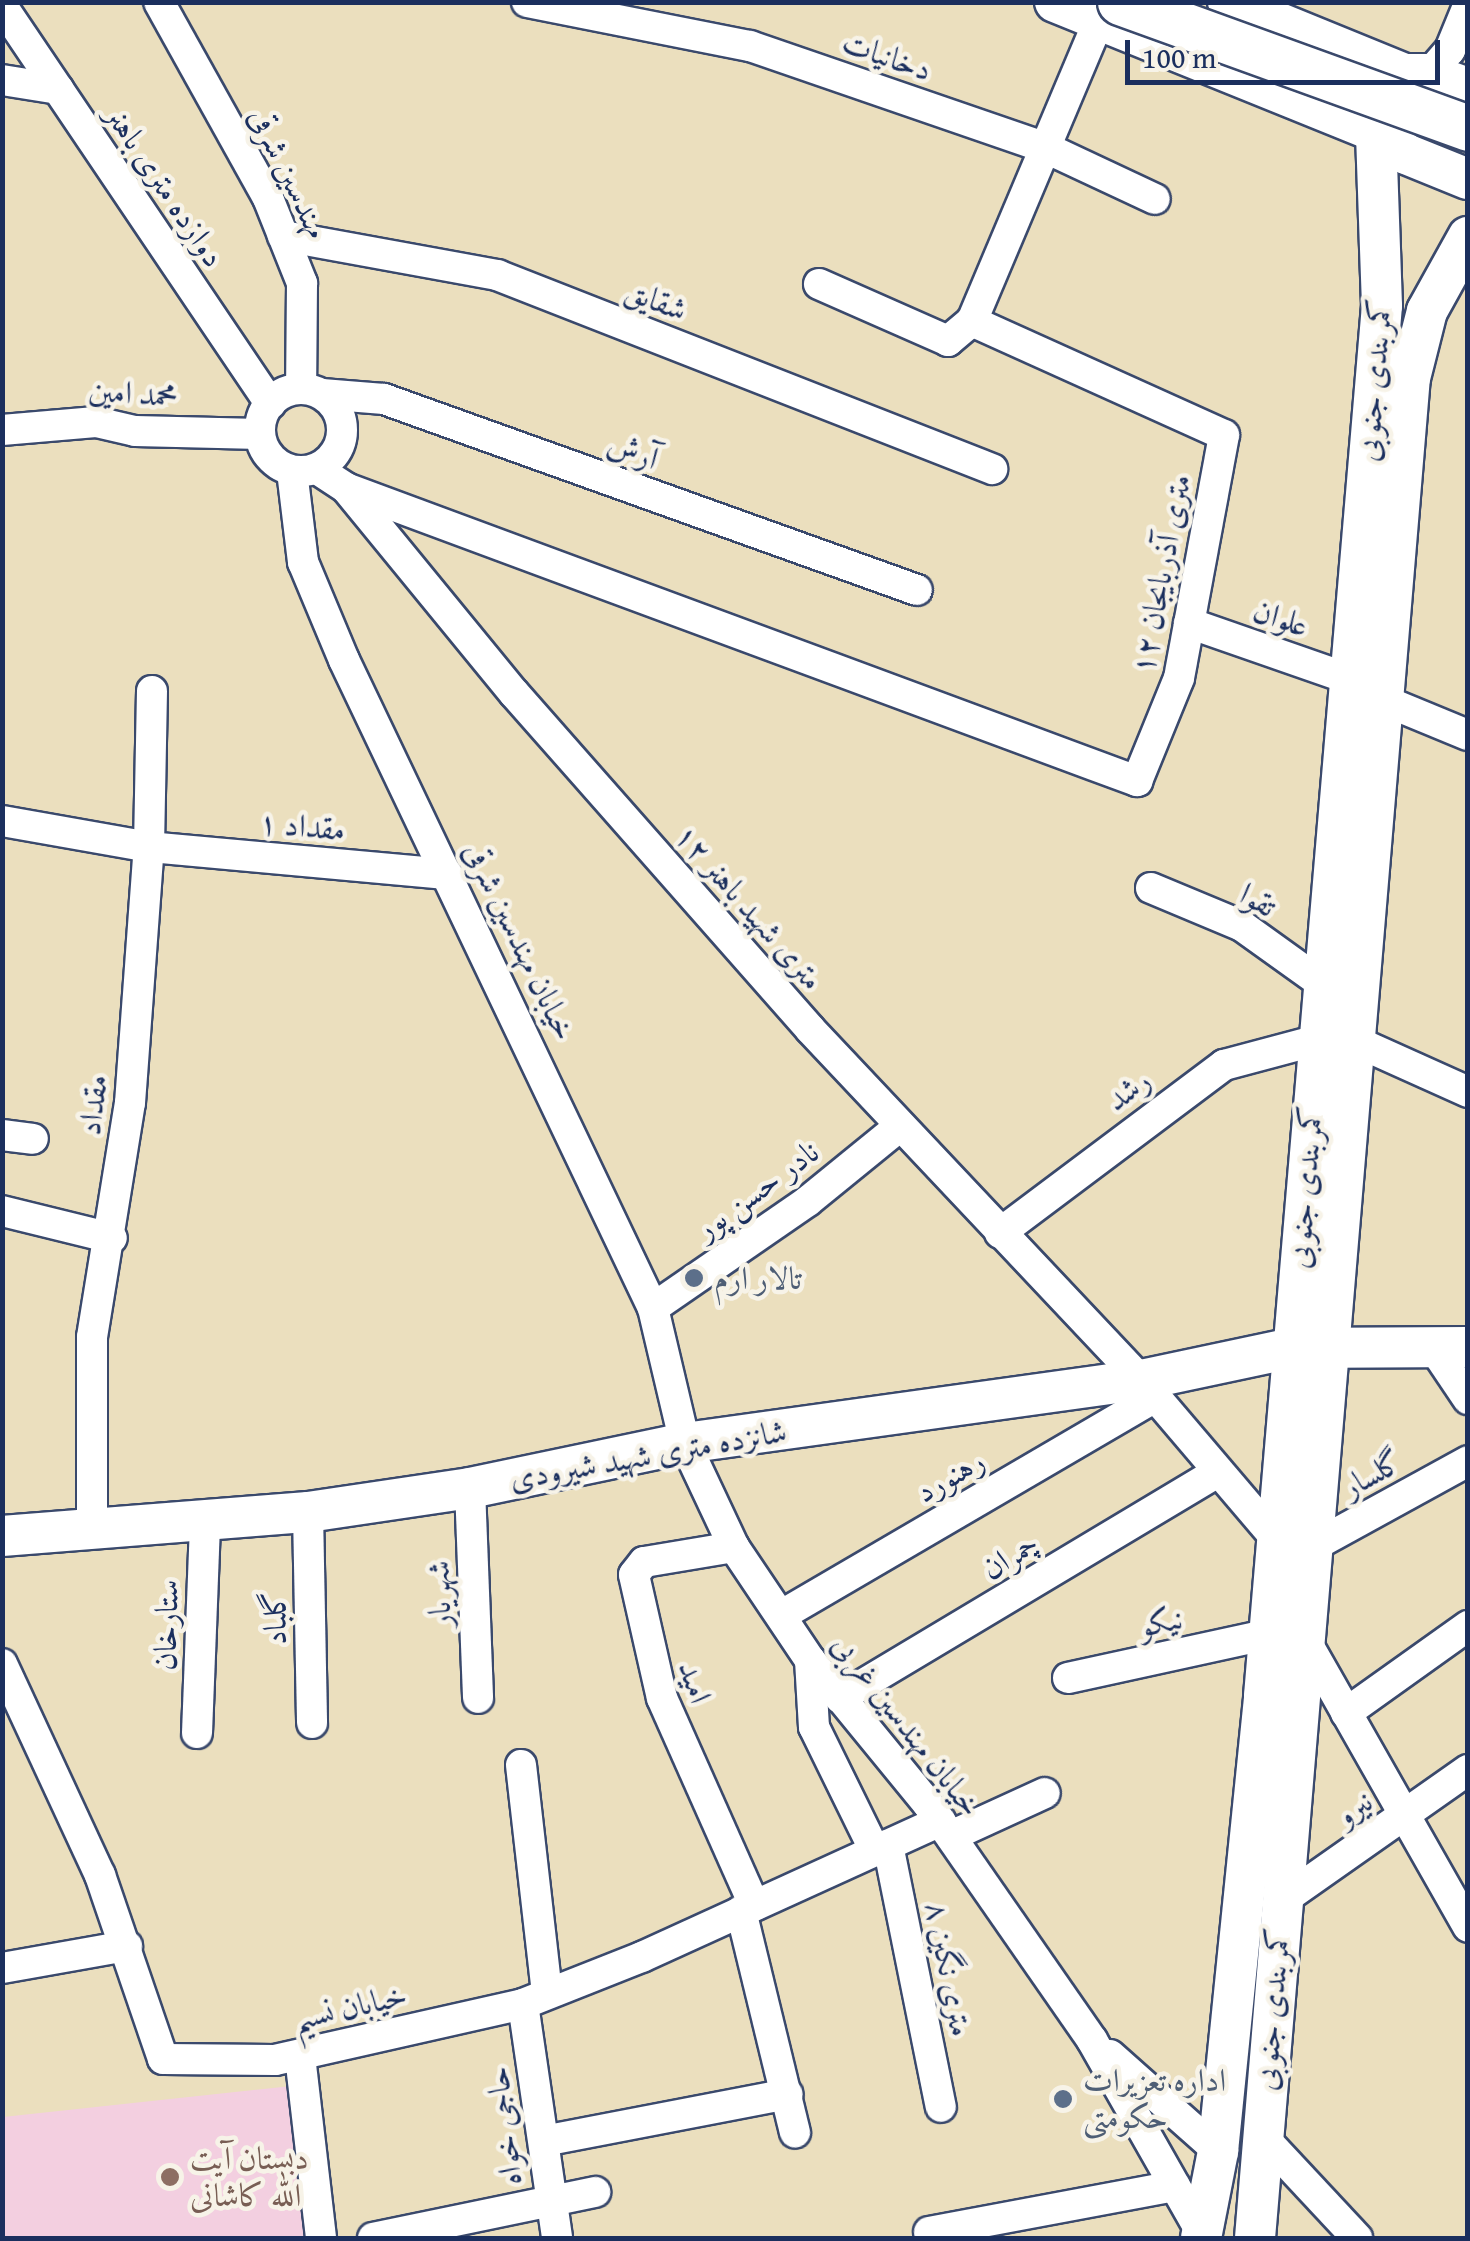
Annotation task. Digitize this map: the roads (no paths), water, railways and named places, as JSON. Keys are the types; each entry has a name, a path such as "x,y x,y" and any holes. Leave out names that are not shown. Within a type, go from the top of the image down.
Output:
{"highway":[{"path":"1196,2 1468,104"},
{"path":"1110,11 1468,128"}],"main road":[{"path":"1055,2 1110,11 1314,107 1380,133 1406,154 1468,179"},
{"path":"1228,2 1329,44 1468,88"},
{"path":"1314,107 1338,76 1329,44"},
{"name":"کمربندی جنوبی","path":"1202,2236 1218,2150 1286,1636 1310,1346 1317,1040 1366,689 1392,377 1382,306 1379,96 1417,74"},
{"name":"کمربندی جنوبی","path":"1392,377 1468,237"},
{"name":"کمربندی جنوبی","path":"1310,1346 1357,1042 1366,689"},
{"name":"شانزده متری شهید شیرودی","path":"2,1536 92,1525 308,1512 470,1488 685,1442 1147,1389 1310,1346 1450,1347"},
{"name":"کمربندی جنوبی","path":"1255,2238 1280,1902 1286,1636"},
{"path":"1222,2097 1262,2120"}],"street":[{"name":"مهندسین شرقی","path":"159,2 283,236 302,283 311,391"},
{"name":"دخانیات","path":"527,2 750,46 1046,148 1154,199"},
{"name":"دوازده متری باهنر","path":"2,6 270,404"},
{"path":"1417,74 1450,50 1468,6"},
{"path":"819,284 948,341 972,321 1110,11"},
{"path":"2,80 58,89"},
{"name":"شقایق","path":"283,236 498,275 992,469"},
{"name":"۱۲ متری آذربایجان","path":"346,488 1137,781 1179,678 1224,434 972,321"},
{"path":"311,391 336,409 342,436 305,470 270,458 260,434 270,404 311,391"},
{"name":"آرش","path":"311,391 384,399 917,590"},
{"name":"محمد امین","path":"2,430 96,422 135,431 260,434"},
{"name":"۱۲ متری شهید باهنر","path":"305,470 346,488 514,693 900,1126 1147,1389 1216,1474 1294,1544"},
{"name":"خیابان مهندسین شرقی","path":"305,470 303,562 653,1308 685,1442"},
{"name":"علوان","path":"1189,623 1366,689 1468,735"},
{"name":"مقداد","path":"92,1525 92,1338 112,1238 130,1103 150,847 152,691"},
{"name":"مقداد ۱","path":"2,821 150,847 448,874"},
{"name":"تقوا","path":"1150,888 1242,926 1324,986"},
{"name":"رشد","path":"1000,1233 1224,1065 1317,1040"},
{"path":"1357,1042 1468,1092"},
{"name":"نادر حسن پور","path":"653,1308 808,1200 900,1126"},
{"path":"2,1136 33,1140"},
{"path":"2,1211 112,1238"},
{"path":"1450,1347 1468,1399"},
{"name":"رهنورد","path":"782,1615 1147,1389"},
{"name":"خیابان مهندسین غربی","path":"685,1442 734,1547 810,1660 946,1828 1092,2040"},
{"name":"گلسار","path":"1294,1544 1468,1461"},
{"name":"چمران","path":"840,1698 1216,1474"},
{"name":"شهریار","path":"470,1488 478,1698"},
{"name":"گلباد","path":"308,1512 312,1723"},
{"name":"ستارخان","path":"197,1733 205,1520"},
{"name":"امید","path":"734,1547 644,1562 634,1575 662,1698 748,1908"},
{"path":"1346,1713 1468,1626"},
{"path":"1286,1636 1346,1713 1468,1927"},
{"name":"نیکو","path":"1068,1678 1286,1636"},
{"name":"۸ متری نگین","path":"810,1660 814,1726 881,1847 941,2107"},
{"name":"خیابان نسیم","path":"2,1664 126,1946 163,2060 300,2056 535,1999 881,1847 1044,1793"},
{"name":"حاجی خواه","path":"521,1766 548,2201 557,2238"},
{"name":"نیرو","path":"1280,1902 1468,1770"},
{"path":"748,1908 795,2132"},
{"path":"2,1968 126,1946"},
{"path":"1092,2040 1218,2150"},
{"path":"1092,2040 1202,2236"},
{"path":"300,2056 321,2238"},
{"path":"544,2141 788,2094"},
{"path":"1262,2120 1357,2238"},
{"path":"928,2232 1175,2186"},
{"path":"372,2238 596,2192"}],"place":[{"name":"تالار ارم","path":"694,1278"},
{"name":"اداره تعزیرات حکومتی","path":"1063,2099"},
{"name":"دبستان آیت الله کاشانی","path":"170,2177"}]}
